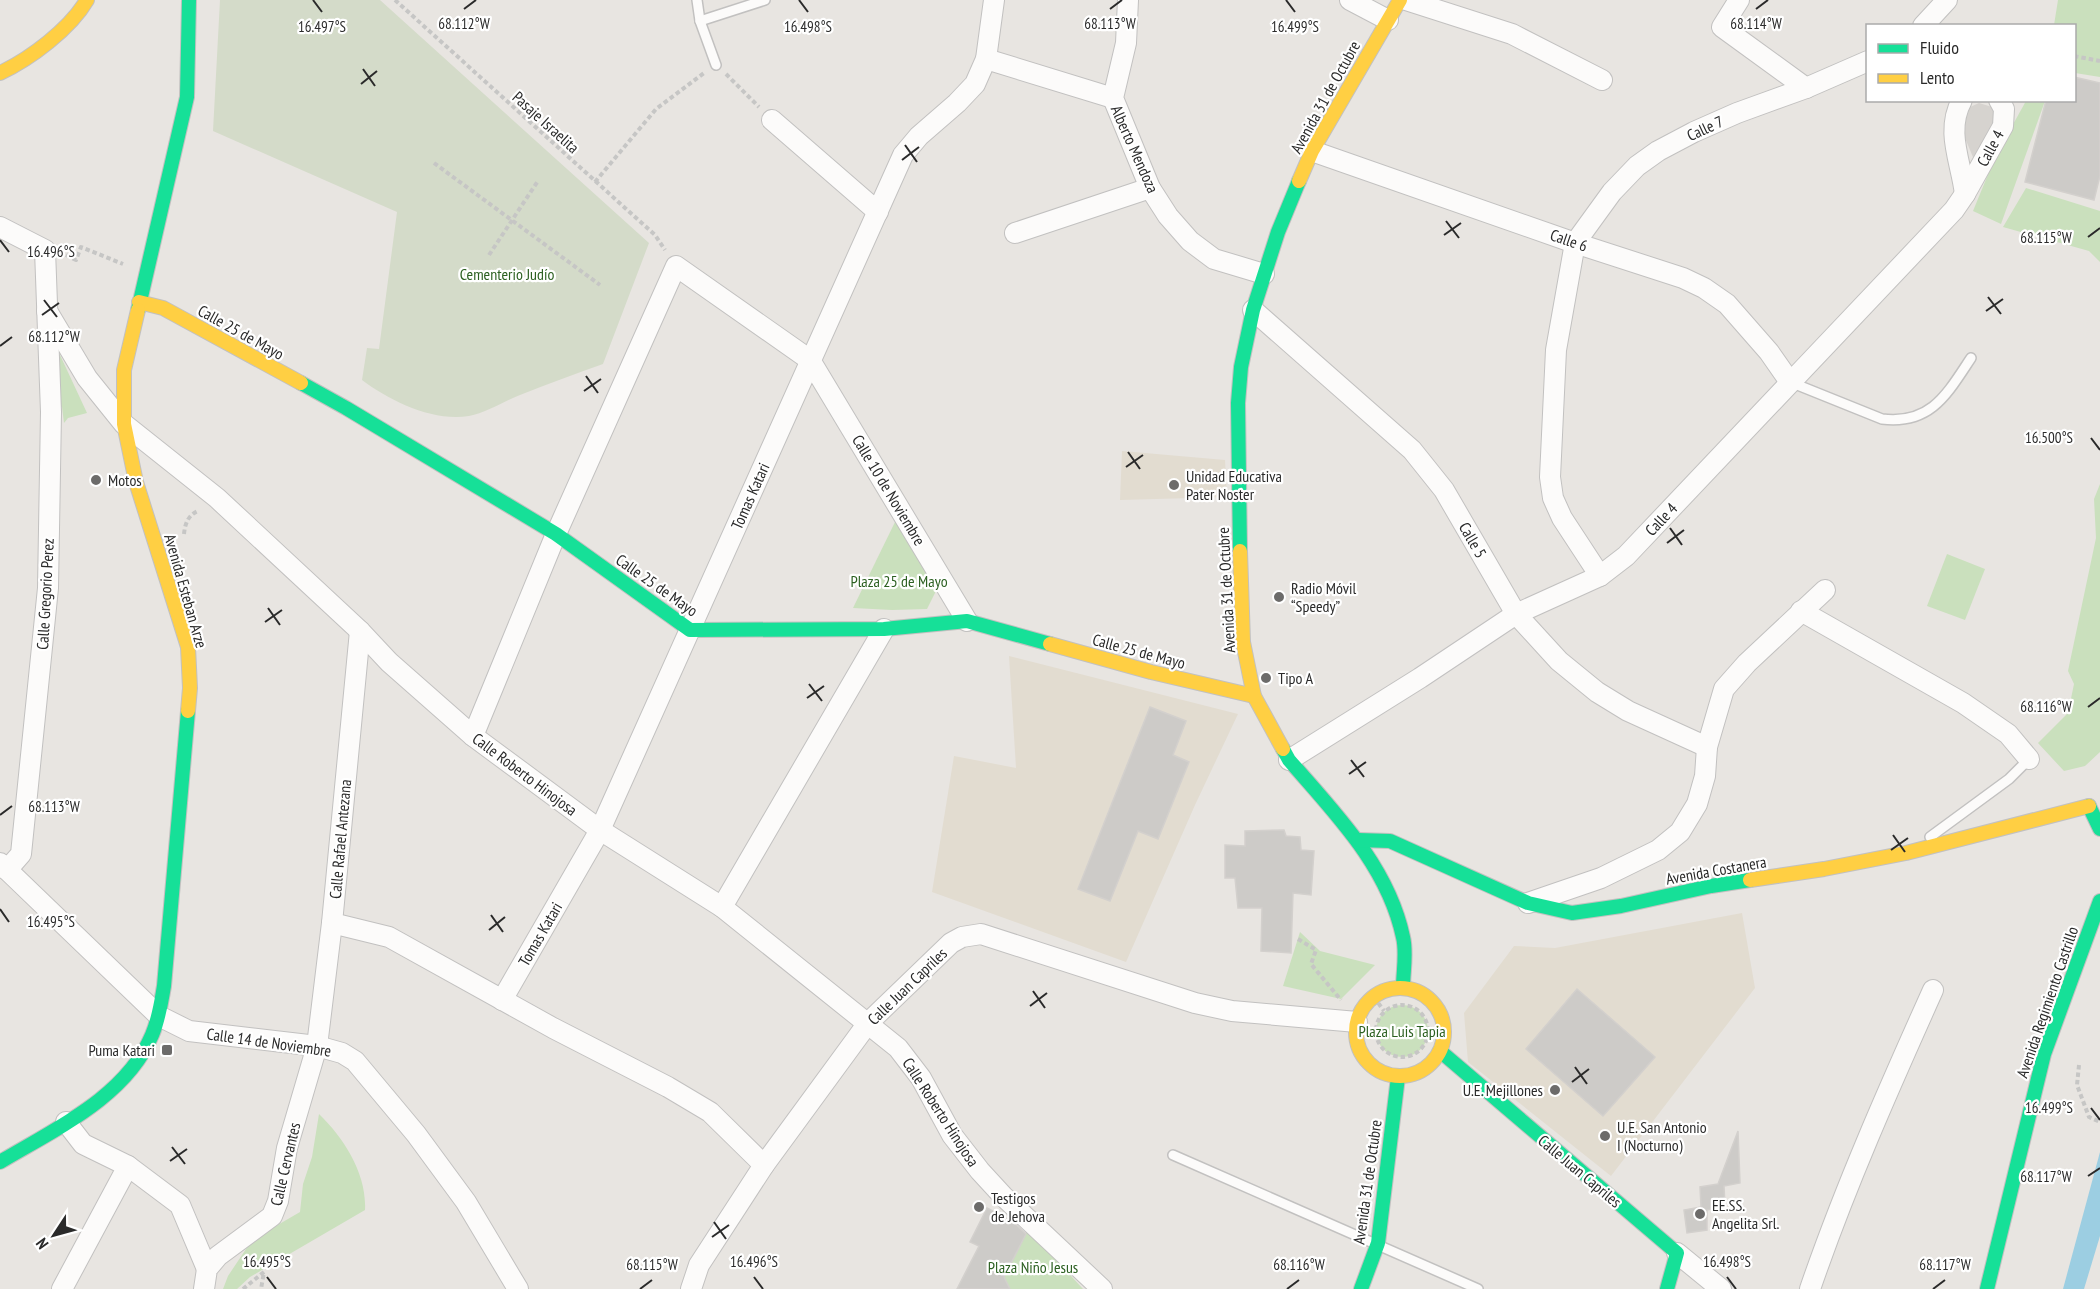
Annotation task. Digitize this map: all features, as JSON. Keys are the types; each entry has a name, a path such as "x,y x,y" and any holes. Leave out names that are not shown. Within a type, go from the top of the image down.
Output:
{"main road":[{"path":"0,73 17,66 40,50 87,0"},
{"name":"Avenida Esteban Arze","path":"0,1162 66,1122 110,1090 148,1045 159,1017 164,986 190,688 188,647 136,482 124,424 124,370 187,97 189,0"},
{"name":"Avenida 31 de Octubre","path":"1400,0 1312,151 1278,232 1253,310 1240,367 1238,403 1243,642 1254,696 1289,760 1358,840 1392,900 1404,939 1402,988"},
{"name":"Calle 25 de Mayo","path":"139,302 163,308 346,408 556,534 690,630 885,629 967,621 1151,672 1254,696"},
{"path":"2100,793 2094,808 2100,829"},
{"name":"Avenida Costanera","path":"1358,840 1390,841 1528,903 1572,913 1621,906 1711,886 1824,869 1906,853 2094,808"},
{"name":"Avenida Regimiento Castrillo","path":"1987,1289 2044,1054 2100,901"},
{"path":"1402,988 1419,993 1432,1003 1441,1017 1444,1035 1440,1051 1430,1065 1415,1074 1398,1077 1383,1073 1370,1064 1360,1052 1356,1037 1357,1022 1363,1008 1374,997 1387,990 1402,988"},
{"name":"Calle Juan Capriles","path":"1440,1051 1677,1253"},
{"name":"Avenida 31 de Octubre","path":"1361,1289 1378,1244 1398,1077"},
{"path":"1667,1289 1677,1253"}],"street":[{"name":"Tomas Katari","path":"502,1000 600,830 903,155 919,136 975,84 986,59 994,0"},
{"name":"Alberto Mendoza","path":"1128,0 1126,43 1113,98 1150,188 1168,216 1190,241 1214,259 1264,274"},
{"path":"1350,0 1388,20"},
{"path":"1406,0 1512,34 1602,80"},
{"path":"1739,0 1722,27 1806,88"},
{"path":"1925,24 1947,0"},
{"path":"986,59 1113,98"},
{"name":"Calle 7","path":"1575,243 1612,192 1636,166 1651,156 1694,132 1737,113 1806,88 1866,62"},
{"name":"Calle 4","path":"1961,102 1953,123 1954,140 1965,194"},
{"name":"Calle 4","path":"1289,760 1420,678 1516,614 1600,576 1626,556 1954,210 2003,126 2004,109 2000,102"},
{"path":"772,120 878,212"},
{"name":"Calle 6","path":"1312,151 1575,243 1683,278 1704,288 1727,304 1790,382"},
{"path":"1015,233 1150,188"},
{"path":"0,227 45,250"},
{"path":"1575,243 1557,350 1550,477 1553,498 1562,518 1600,576"},
{"name":"Calle Roberto Hinojosa","path":"45,250 47,311 87,378 124,424 217,498 360,631 389,662 473,736 600,830 722,907 898,1048 921,1078 952,1135 980,1172 1102,1289"},
{"path":"473,736 556,534 676,266 810,360"},
{"name":"Calle 5","path":"1253,310 1412,450 1444,490 1516,614 1559,661 1597,692 1628,711 1707,747"},
{"name":"Calle Gregorio Perez","path":"4,867 21,855 48,588 51,412 47,311"},
{"name":"Calle 10 de Noviembre","path":"810,360 967,621"},
{"path":"1528,903 1601,878 1658,850 1680,832 1697,804 1705,776 1707,747 1724,689 1747,663 1824,590"},
{"path":"1801,611 1962,703 2008,734 2029,759"},
{"path":"722,907 885,629"},
{"name":"Calle Rafael Antezana","path":"317,1046 332,923 360,631"},
{"name":"Calle 14 de Noviembre","path":"4,867 159,1017 189,1031 317,1046 342,1053 355,1061 416,1134 466,1202 518,1289"},
{"path":"332,923 389,937 502,1000 668,1087 710,1112 764,1165"},
{"name":"Calle Juan Capriles","path":"691,1289 699,1265 764,1165 868,1023 951,943 962,937 981,934 1195,1003 1232,1011 1357,1022"},
{"path":"1810,1289 1827,1238 1883,1101 1933,990"},
{"name":"Calle Cervantes","path":"207,1269 218,1256 272,1216 278,1201 287,1148 317,1046"},
{"path":"66,1122 83,1144 128,1166 180,1205 207,1269 204,1289"},
{"path":"62,1289 128,1166"},
{"name":"Calle Juan Capriles","path":"1677,1253 1721,1289"}],"lane":[{"path":"697,0 700,21 716,64"},
{"path":"700,21 765,0"},
{"path":"1790,382 1882,418 1897,421 1914,418 1946,396 1971,358"},
{"path":"1906,853 2000,786 2029,759"},
{"path":"1173,1155 1479,1289"}],"path":[{"name":"Pasaje Israelita","path":"395,0 655,235 676,266"},
{"path":"2076,56 2100,61"},
{"path":"595,182 656,109 716,64 772,120"},
{"path":"434,163 600,285"},
{"path":"489,255 538,181"},
{"path":"45,250 76,260 81,247 120,264"},
{"path":"184,534 184,526 188,519 194,513 202,510"},
{"path":"1298,939 1316,950 1311,964 1341,999"},
{"path":"1374,997 1384,1011"},
{"path":"1404,1004 1422,1014 1427,1023 1428,1033 1426,1043 1419,1051 1400,1058 1382,1049 1375,1029 1384,1011 1404,1004"},
{"path":"2079,1065 2077,1085 2089,1117 2100,1122"},
{"path":"243,1289 264,1272 261,1289"}],"shaded area":[{"path":"1979,103 1992,107 1997,113 1998,120 1975,162 1960,126 1968,108"},
{"name":"Unidad Educativa Pater Noster","path":"1122,451 1225,460 1227,497 1120,500"},
{"path":"1009,656 1238,714 1126,962 932,892 954,756 1016,768"},
{"path":"1742,913 1755,988 1611,1176 1468,1062 1464,1013 1514,946 1555,948"}],"green space":[{"name":"Cementerio Judío","path":"220,0 380,0 649,243 603,364 530,391 482,412 455,417 441,416 412,408 385,395 362,380 367,348 379,349 397,212 213,131"},
{"path":"2058,0 2100,0 2100,77 2076,73 2076,24 2054,24"},
{"path":"2025,102 2045,102 2001,224 1973,211 1996,155"},
{"path":"2026,188 2100,211 2100,262 2089,251 2003,227"},
{"path":"60,355 87,413 68,418 64,423 62,407 59,406 58,356"},
{"path":"2100,484 2100,752 2085,766 2064,771 2038,743 2068,713 2074,684 2068,671 2096,538 2094,499"},
{"name":"Plaza 25 de Mayo","path":"896,520 937,589 927,609 853,608"},
{"path":"1947,554 1985,569 1965,620 1927,606"},
{"path":"1300,932 1320,951 1375,965 1341,999 1283,986"},
{"name":"Plaza Luis Tapia","path":"1397,1005 1407,1005 1421,1012 1428,1031 1421,1050 1407,1057 1397,1057 1387,1053 1380,1046 1376,1036 1376,1026 1380,1016 1387,1009"},
{"path":"319,1114 345,1145 358,1170 365,1197 365,1210 250,1277 237,1289 223,1289 228,1276 252,1240 300,1212 303,1184 312,1157"},
{"name":"Plaza Niño Jesus","path":"1028,1229 1083,1289 1006,1289 1008,1285 1004,1277"}],"water":[{"path":"2100,1152 2100,1236 2084,1289 2063,1289"}],"building":[{"path":"2076,77 2100,83 2100,176 2094,200 2025,182 2045,102 2076,102"},
{"path":"1150,707 1186,721 1173,755 1189,762 1158,839 1138,831 1110,901 1078,889"},
{"path":"1284,830 1286,836 1300,837 1301,850 1314,851 1311,895 1293,893 1291,953 1261,951 1262,908 1238,908 1235,878 1225,878 1225,845 1245,846 1245,831"},
{"path":"1577,989 1655,1057 1603,1116 1526,1049"},
{"path":"1738,1131 1740,1183 1724,1186 1725,1206 1707,1210 1707,1230 1687,1233 1684,1210 1701,1207 1700,1187 1718,1184"},
{"path":"987,1208 1012,1221 1026,1234 1004,1277 1010,1289 957,1289 979,1246 970,1242"}],"traffic: fast":[{"path":"138,310 187,97 189,0"},
{"path":"1240,551 1238,403 1241,367 1253,310 1278,232 1299,181"},
{"path":"301,383 556,534 690,630 884,629 967,621 1050,644"},
{"path":"0,1162 65,1124 107,1094 140,1057 152,1035 164,986 188,711"},
{"path":"1283,749 1289,760 1358,842 1385,887 1396,911 1403,937 1405,956 1403,988"},
{"path":"2089,806 2100,829"},
{"path":"1358,840 1390,841 1528,903 1572,913 1621,906 1711,886 1750,880"},
{"path":"1987,1289 2044,1054 2100,901"},
{"path":"1440,1051 1677,1253 1667,1289"},
{"path":"1361,1289 1378,1243 1398,1077"}],"traffic: slow":[{"path":"0,73 24,60 60,32 87,0"},
{"path":"1299,181 1312,151 1400,0"},
{"path":"139,302 163,308 301,383"},
{"path":"138,310 124,370 124,424 136,482 188,647 190,688 188,711"},
{"path":"1240,551 1243,642 1254,696 1283,749"},
{"path":"1050,644 1151,672 1254,696"},
{"path":"1750,880 1906,853 2089,806"},
{"path":"1400,988 1417,992 1431,1001 1440,1015 1444,1032 1440,1049 1431,1063 1417,1072 1400,1076 1383,1072 1369,1063 1360,1049 1356,1032 1360,1015 1369,1001 1383,992 1400,988"}],"place":[{"name":"Motos","path":"96,480"},
{"name":"Unidad Educativa Pater Noster","path":"1174,485"},
{"name":"Radio Móvil “Speedy”","path":"1279,597"},
{"name":"Tipo A","path":"1266,678"},
{"name":"Puma Katari","path":"167,1050"},
{"name":"U.E. Mejillones","path":"1555,1090"},
{"name":"U.E. San Antonio I (Nocturno)","path":"1605,1136"},
{"name":"Testigos de Jehova","path":"979,1207"},
{"name":"EE.SS. Angelita Srl.","path":"1700,1214"}]}
